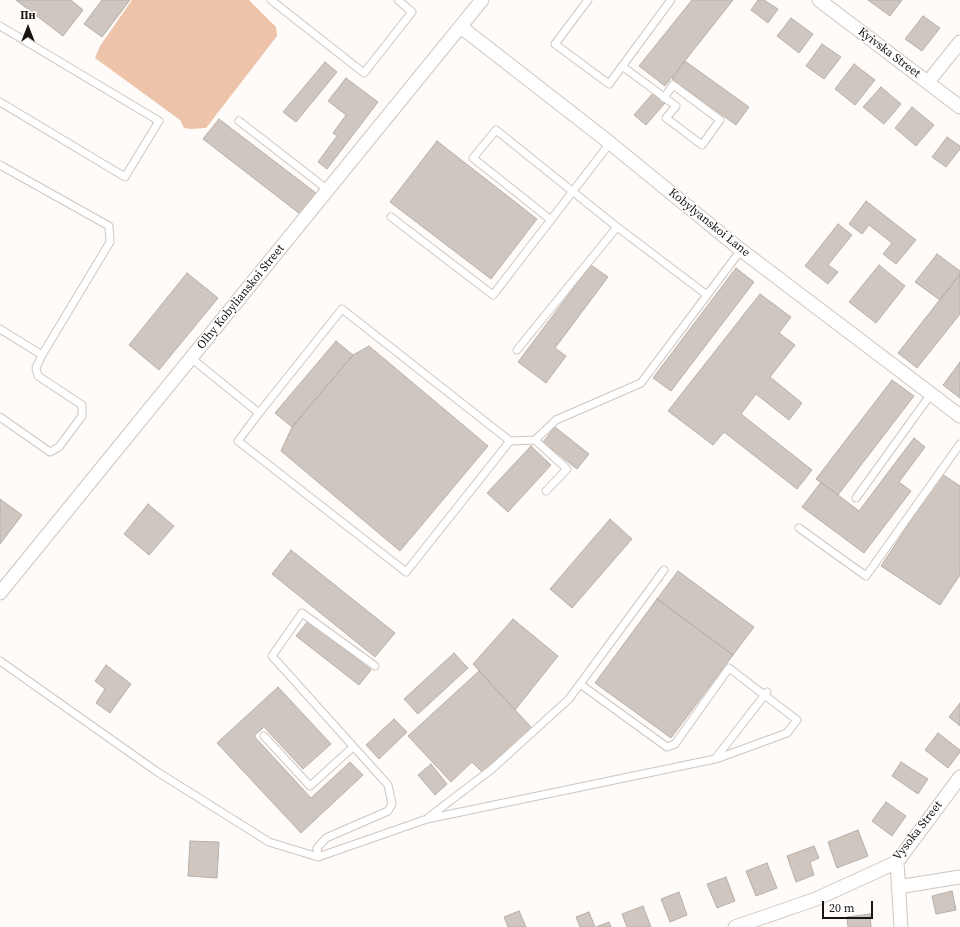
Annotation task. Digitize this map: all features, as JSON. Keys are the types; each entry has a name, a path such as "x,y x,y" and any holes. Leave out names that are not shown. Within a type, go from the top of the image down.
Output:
{"street":[{"name":"Olhy Kobylianskoi Street","path":"0,593 482,0"},
{"name":"Kyivska Street","path":"819,0 960,107"},
{"name":"Kobylyanskoi Lane","path":"461,27 610,143 742,250 960,416"},
{"path":"928,82 960,42"},
{"name":"Vysoka Street","path":"735,927 816,899 897,862 960,778"},
{"path":"897,862 901,927"},
{"path":"898,887 960,877"}],"lane":[{"path":"271,0 364,73 412,12 398,0"},
{"path":"588,0 555,44 609,84 672,0"},
{"path":"0,26 159,121 125,177 0,102"},
{"path":"622,66 664,98 676,106 666,118 702,145 720,120 673,85 664,98"},
{"path":"239,121 328,190"},
{"path":"551,220 473,158 496,130 617,227 707,295"},
{"path":"391,217 493,295 610,143"},
{"path":"0,165 109,226 110,242 42,355 36,368 38,376 82,405 82,416 59,447 50,452 0,417"},
{"path":"517,350 617,227"},
{"path":"535,440 556,420 641,382 742,250"},
{"path":"510,440 406,572 238,440 342,309 510,440 535,440 567,469 546,491"},
{"path":"0,329 42,355"},
{"path":"191,358 259,413"},
{"path":"856,498 931,394"},
{"path":"799,528 866,576 960,444"},
{"path":"427,819 492,769 569,699 664,570"},
{"path":"318,857 318,848 326,838 388,811 392,804 388,786 272,656 302,613 375,666"},
{"path":"0,661 156,771 269,842 318,857 427,819 714,759 786,732 797,720 766,694 729,668 675,744 667,747 580,684"},
{"path":"714,759 766,694"},
{"path":"264,736 310,786 353,747"}],"shaded area":[{"path":"132,0 249,0 276,27 277,36 206,128 184,128 180,120 95,58 100,46"}],"building":[{"path":"16,0 71,0 83,10 63,36"},
{"path":"102,0 130,0 102,37 84,24"},
{"path":"692,0 733,0 665,86 639,66"},
{"path":"758,0 764,0 778,9 768,23 751,10"},
{"path":"868,0 902,0 890,16"},
{"path":"923,16 940,28 922,51 905,39"},
{"path":"791,18 813,34 799,53 777,36"},
{"path":"822,44 841,57 824,79 806,66"},
{"path":"685,61 749,107 736,125 672,79"},
{"path":"325,62 337,72 296,122 283,112"},
{"path":"854,64 875,80 855,105 835,89"},
{"path":"346,78 378,102 327,169 318,162 337,136 333,133 346,115 328,101"},
{"path":"881,87 901,104 884,124 863,107"},
{"path":"653,93 665,103 646,125 634,115"},
{"path":"912,107 934,125 916,146 895,128"},
{"path":"219,119 316,193 300,214 203,139"},
{"path":"947,137 960,146 960,149 946,167 932,157"},
{"path":"437,141 537,219 491,279 390,202"},
{"path":"866,201 916,240 896,264 883,254 892,243 869,225 862,234 849,224"},
{"path":"838,224 852,235 828,265 838,272 828,284 805,266"},
{"path":"937,254 960,271 960,274 940,300 915,282"},
{"path":"591,265 608,277 555,348 566,356 546,383 518,362"},
{"path":"879,265 905,286 876,323 849,302"},
{"path":"736,268 754,282 671,391 653,378"},
{"path":"187,273 218,298 159,370 129,345"},
{"path":"960,274 960,314 917,368 898,353"},
{"path":"760,294 791,317 779,333 795,345 770,377 802,403 789,420 756,394 741,414 812,470 797,489 724,432 713,445 668,411"},
{"path":"336,341 353,355 292,427 275,413"},
{"path":"369,346 488,446 400,551 281,451 292,427 353,355"},
{"path":"960,362 960,398 943,385"},
{"path":"892,380 914,396 838,495 816,479"},
{"path":"555,427 589,454 577,469 543,442"},
{"path":"914,438 925,447 899,482 911,491 864,553 802,507 821,482 859,511"},
{"path":"531,446 551,465 508,512 487,493"},
{"path":"942,474 960,486 960,575 940,605 881,566"},
{"path":"0,499 22,515 0,544"},
{"path":"148,504 174,526 149,555 124,534"},
{"path":"610,519 632,539 572,608 550,589"},
{"path":"291,550 395,633 375,657 272,574"},
{"path":"678,571 754,627 733,655 657,599"},
{"path":"657,599 733,655 671,738 595,683"},
{"path":"513,619 558,656 515,710 473,664"},
{"path":"308,621 371,670 359,685 296,636"},
{"path":"454,653 468,668 418,714 404,699"},
{"path":"106,665 131,684 110,713 96,703 105,689 95,681"},
{"path":"479,671 532,728 483,773 472,762 451,782 408,736"},
{"path":"278,687 331,744 303,769 264,727 254,736 311,798 350,762 363,775 301,833 217,743"},
{"path":"960,703 960,726 949,717"},
{"path":"394,719 407,732 379,759 366,745"},
{"path":"938,733 960,750 948,768 925,750"},
{"path":"901,762 928,779 918,794 892,776"},
{"path":"431,764 447,784 435,795 418,775"},
{"path":"886,802 906,816 892,836 872,821"},
{"path":"858,830 868,856 837,868 828,842"},
{"path":"190,841 219,842 217,878 188,876"},
{"path":"814,846 819,858 810,862 814,875 796,882 787,856"},
{"path":"767,863 777,888 756,896 746,871"},
{"path":"726,877 735,901 717,908 707,884"},
{"path":"952,891 956,910 936,914 932,896"},
{"path":"679,892 687,915 670,922 661,899"},
{"path":"643,906 651,927 627,927 622,914"},
{"path":"519,911 526,927 508,927 504,917"},
{"path":"589,912 595,927 580,927 576,917"},
{"path":"870,914 871,927 848,927 847,917"},
{"path":"609,922 611,927 596,927"}]}
